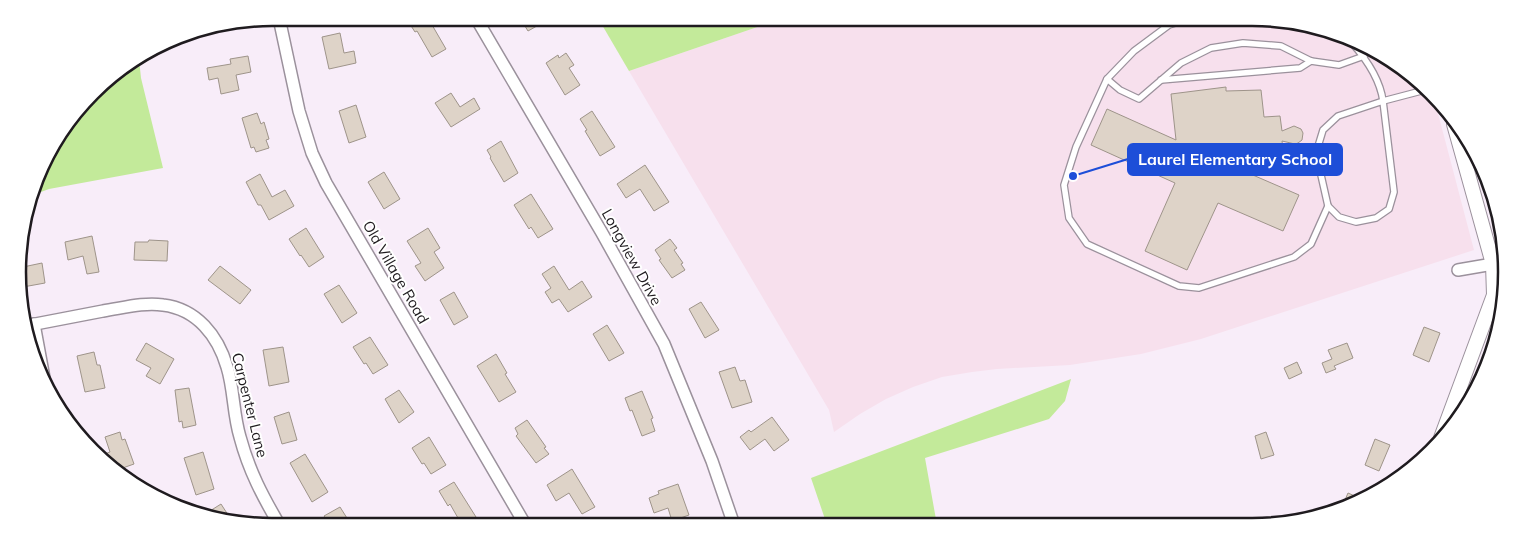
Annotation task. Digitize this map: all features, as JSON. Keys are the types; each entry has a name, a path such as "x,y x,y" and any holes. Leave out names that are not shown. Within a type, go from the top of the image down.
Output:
{"street":[{"name":"Old Village Road","path":"281,26 299,111 312,153 326,183 521,518"},
{"name":"Longview Drive","path":"481,26 664,344 712,461 731,518"},
{"path":"1459,140 1497,261"},
{"path":"1458,270 1497,263"},
{"path":"1447,422 1494,295 1498,266"},
{"name":"Carpenter Lane","path":"32,325 138,305 163,304 181,309 205,325 218,343 228,367 239,435 250,472 276,518"}],"lane":[{"path":"1168,26 1134,51 1107,79 1076,147 1064,185 1069,218 1087,244 1179,286 1198,288 1294,257 1311,244 1328,206"},
{"path":"1107,79 1120,90 1139,99 1181,63 1211,48 1243,43 1281,46 1311,61 1339,65 1364,56"},
{"path":"1360,51 1381,87 1384,101 1394,192 1389,209 1376,218 1356,222 1339,217 1328,206 1316,153 1323,130 1338,116 1384,101 1419,92"},
{"path":"1161,80 1300,68 1311,61"}],"shaded area":[{"path":"761,26 1252,26 1300,31 1331,39 1375,59 1402,77 1437,110 1474,250 1201,339 1141,354 1070,365 997,369 942,377 886,399 834,432 829,410 629,71"}],"green space":[{"path":"603,26 761,26 629,71"},
{"path":"140,65 141,78 163,168 49,189 39,193 59,149 77,122 110,87"},
{"path":"1071,379 1065,401 1049,419 925,458 936,518 825,518 811,478"}],"building":[{"path":"411,26 433,26 446,49 432,57 417,31 415,32"},
{"path":"525,26 537,26 528,31"},
{"path":"340,33 344,53 354,51 356,63 329,69 322,37"},
{"path":"566,53 574,65 569,68 580,85 565,95 546,63 558,55 559,58"},
{"path":"248,56 251,72 236,75 239,90 221,94 218,78 209,80 207,68 231,64 230,59"},
{"path":"1226,87 1226,91 1261,90 1264,117 1280,116 1282,131 1294,126 1301,129 1303,133 1302,140 1298,143 1282,141 1284,158 1232,166 1299,195 1283,231 1218,203 1187,270 1145,251 1175,183 1091,145 1107,109 1176,140 1171,94"},
{"path":"451,93 460,107 474,98 480,109 451,127 435,103"},
{"path":"356,105 366,137 349,143 339,111"},
{"path":"592,111 615,147 600,156 580,119"},
{"path":"257,113 261,124 264,122 269,139 266,140 269,148 256,152 254,147 251,148 242,118"},
{"path":"501,141 518,173 504,182 487,150"},
{"path":"645,165 669,202 654,211 640,189 626,198 617,184"},
{"path":"384,172 400,199 384,209 368,182"},
{"path":"260,174 272,197 285,190 294,206 269,220 261,205 258,205 246,182"},
{"path":"531,194 553,229 538,238 531,227 529,229 514,205"},
{"path":"306,228 324,257 309,267 289,239"},
{"path":"428,228 440,248 434,252 444,268 425,281 415,266 421,263 407,241"},
{"path":"92,236 99,272 87,274 83,256 68,260 65,242"},
{"path":"670,239 677,248 674,250 683,263 681,264 685,270 672,278 659,260 661,259 655,250"},
{"path":"149,240 168,241 167,261 134,260 135,242 148,242"},
{"path":"42,263 45,283 27,286 26,266"},
{"path":"220,266 251,290 240,304 208,280"},
{"path":"554,266 569,290 582,281 592,297 568,312 559,299 552,303 545,292 551,288 542,274"},
{"path":"339,285 357,313 342,323 324,294"},
{"path":"454,292 468,317 454,325 440,300"},
{"path":"701,302 719,330 705,338 689,309"},
{"path":"607,325 624,353 609,361 593,334"},
{"path":"1424,327 1440,333 1429,362 1413,355"},
{"path":"370,337 388,365 373,374 353,347"},
{"path":"146,343 174,359 160,384 146,376 151,368 136,360"},
{"path":"1347,343 1353,358 1334,366 1336,369 1326,373 1322,363 1332,359 1328,350"},
{"path":"283,347 289,382 269,386 263,350"},
{"path":"94,352 97,365 100,365 105,388 85,392 77,356"},
{"path":"496,354 516,392 499,402 477,366"},
{"path":"1297,362 1302,373 1289,379 1284,368"},
{"path":"735,367 740,381 745,380 752,402 732,408 719,372"},
{"path":"189,388 196,425 183,428 182,421 179,422 175,390"},
{"path":"399,390 414,412 399,423 385,399"},
{"path":"642,391 653,418 651,419 655,431 642,436 625,398"},
{"path":"289,412 297,440 282,444 274,417"},
{"path":"772,417 789,440 774,451 765,439 750,450 740,437 749,430 751,432"},
{"path":"527,420 549,454 536,463 516,436 518,434 515,428"},
{"path":"120,432 122,440 125,439 134,464 123,468 106,453 110,452 105,437"},
{"path":"1266,432 1274,455 1261,459 1255,436"},
{"path":"429,437 446,465 431,474 412,448"},
{"path":"1375,439 1390,445 1379,471 1365,465"},
{"path":"203,452 214,489 196,495 184,458"},
{"path":"305,454 328,492 312,502 290,463"},
{"path":"572,469 595,507 582,514 569,493 556,501 547,485"},
{"path":"454,482 476,517 458,518 450,504 448,506 439,491"},
{"path":"678,484 689,515 680,518 671,518 668,508 654,513 649,498 659,494 658,491"},
{"path":"1348,493 1354,495 1346,499"},
{"path":"221,504 227,514 224,513 212,510"},
{"path":"340,507 347,518 325,518 324,516"}],"place":[{"name":"Laurel Elementary School","path":"1073,176"}]}
